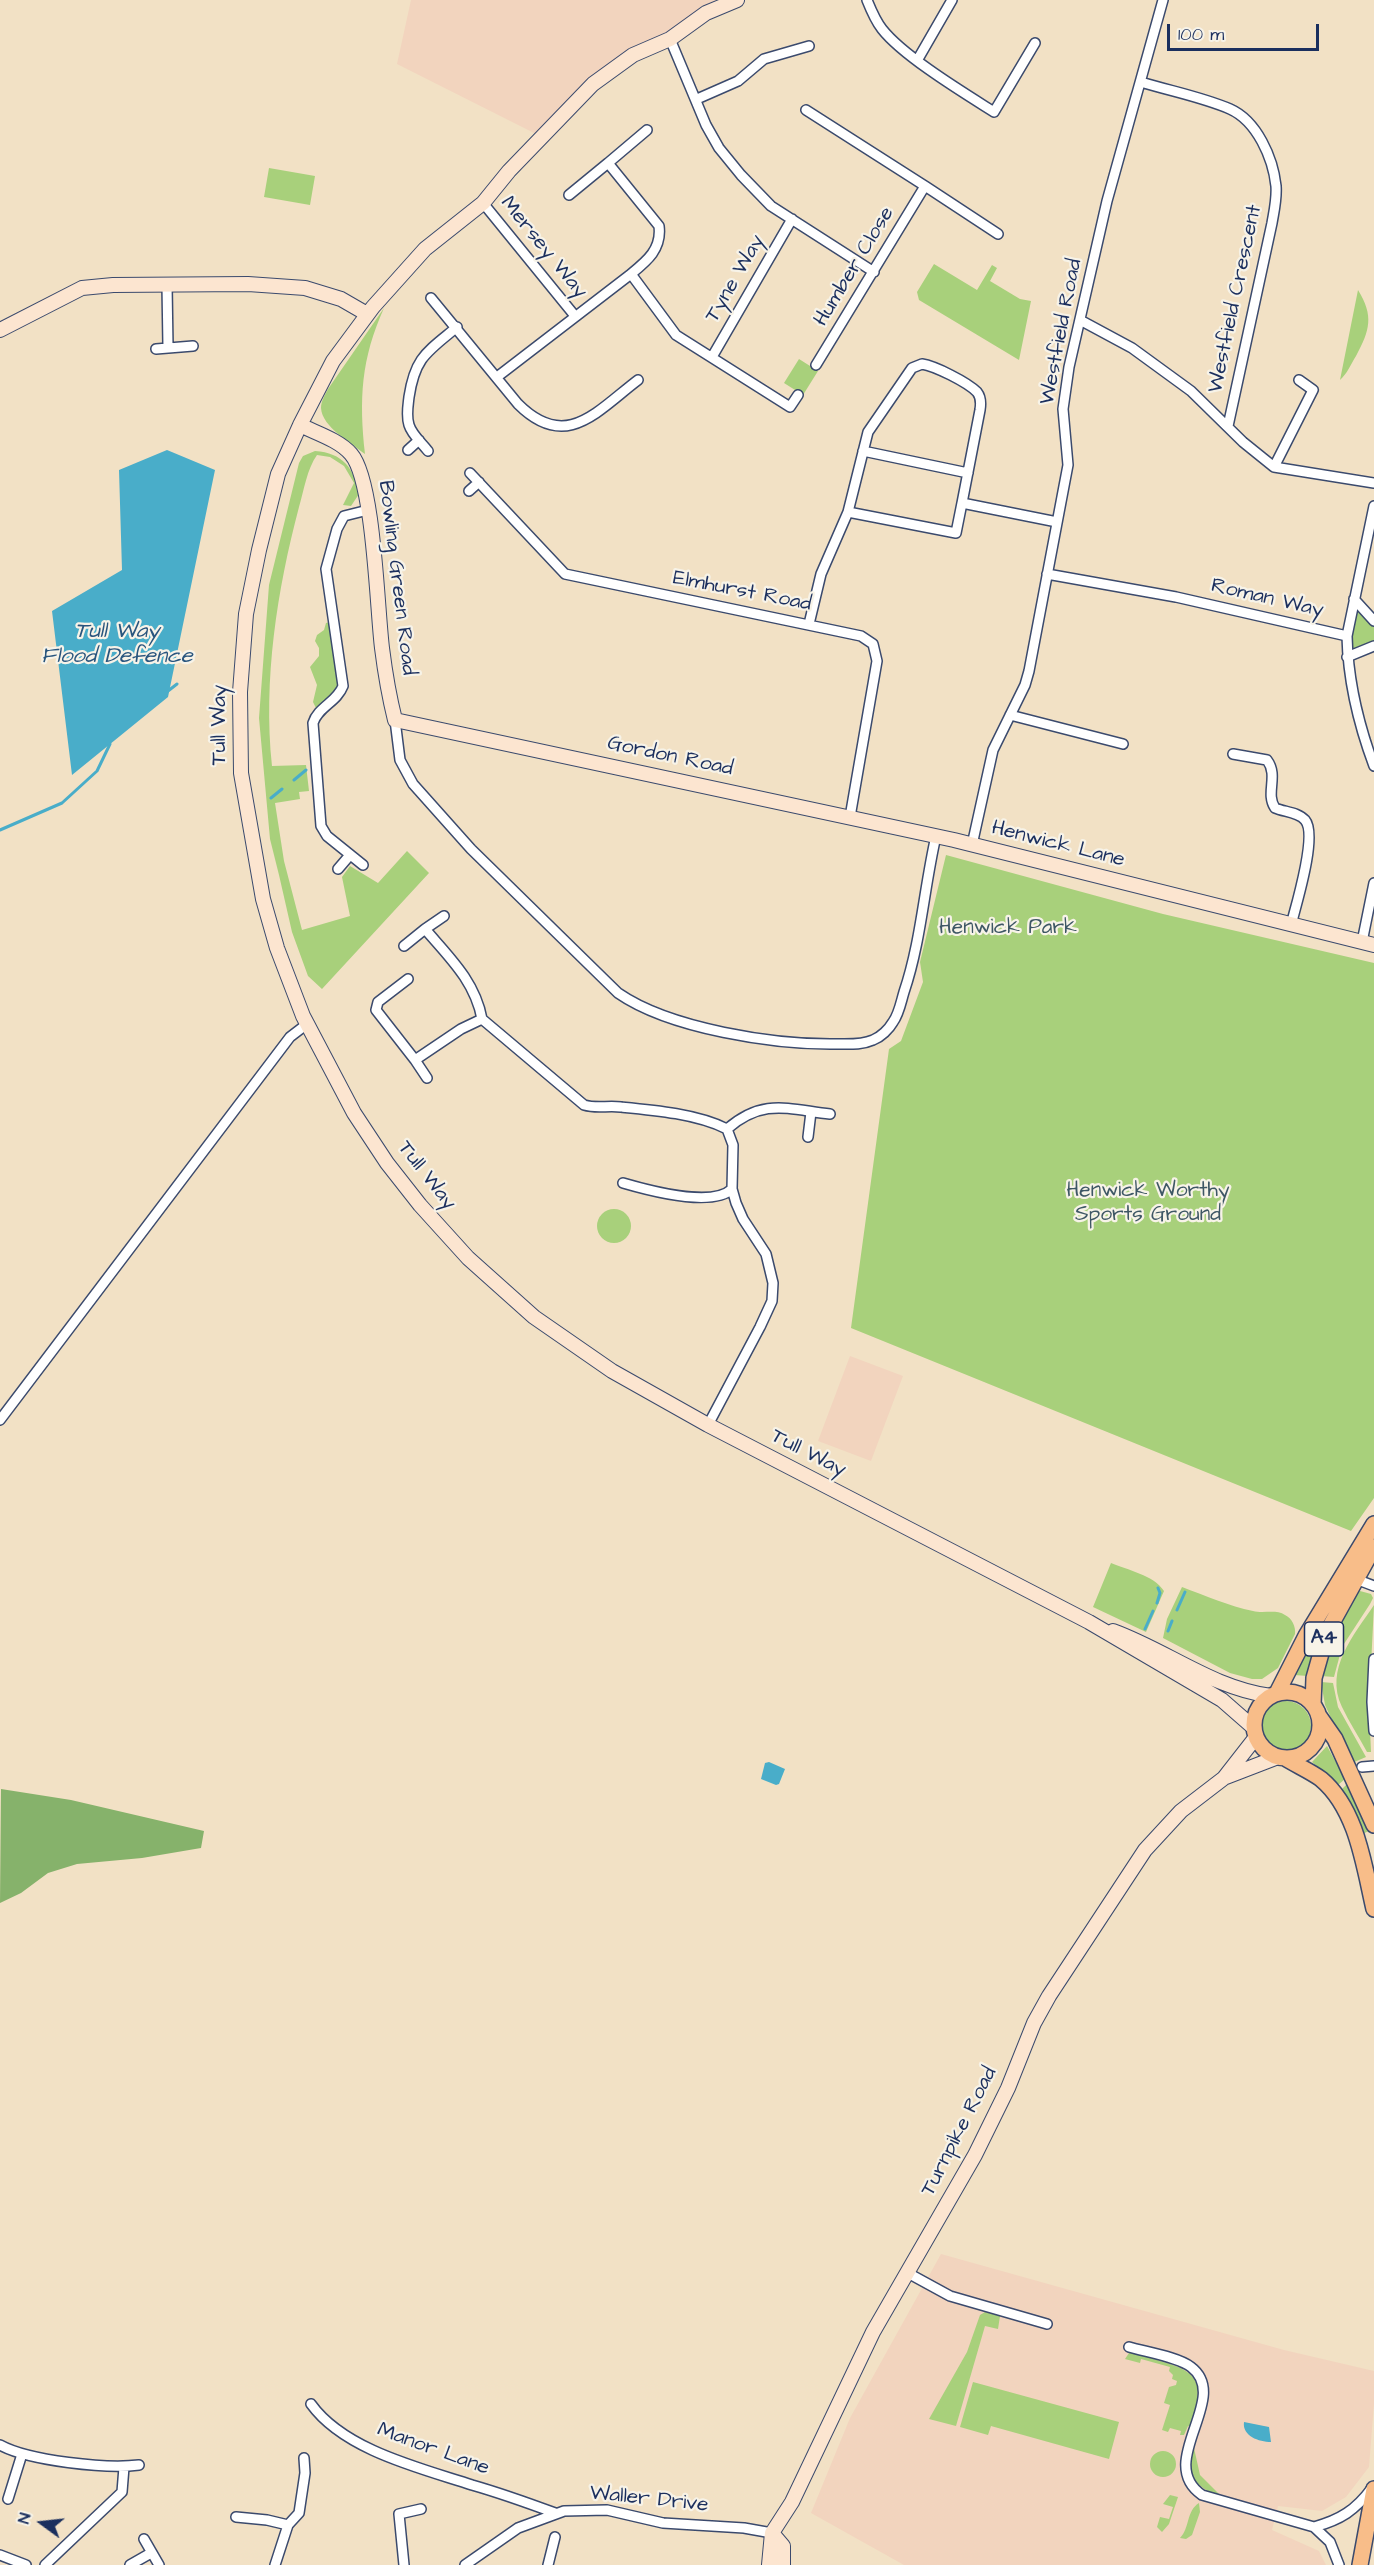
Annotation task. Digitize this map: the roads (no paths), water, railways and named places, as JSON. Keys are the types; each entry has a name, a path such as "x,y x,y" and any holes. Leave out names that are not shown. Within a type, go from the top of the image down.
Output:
{"main road":[{"name":"A4","path":"1281,1758 1304,1753 1312,1747 1319,1728 1315,1709 1314,1678 1320,1650 1341,1604 1349,1577 1374,1524"},
{"name":"A4","path":"1255,1733 1258,1710 1274,1694 1306,1636 1374,1547"},
{"path":"1274,1694 1300,1696 1315,1709 1335,1739 1374,1825"},
{"path":"1255,1733 1268,1752 1321,1779 1343,1807 1359,1845 1374,1909"},
{"path":"1361,2561 1374,2487"}],"street":[{"path":"300,425 333,361 367,314 425,249 483,203 509,171 593,84 633,55 670,39 706,13 737,0"},
{"path":"867,0 883,30 918,59 994,112 1035,43"},
{"path":"918,59 952,0"},
{"name":"Westfield Road","path":"972,845 989,762 1025,686 1029,671 1068,465 1064,399 1110,190 1163,0"},
{"path":"670,39 706,125 719,148 741,175 771,206 874,272"},
{"path":"697,99 738,81 764,59 810,46"},
{"name":"Westfield Crescent","path":"1141,82 1216,104 1240,115 1259,138 1273,173 1276,201 1228,426"},
{"path":"806,110 998,234"},
{"path":"569,195 647,130"},
{"name":"Mersey Way","path":"497,377 650,259 655,251 661,234 660,226 608,163"},
{"name":"Humber Close","path":"816,365 924,186"},
{"name":"Mersey Way","path":"483,203 575,316"},
{"name":"Tyne Way","path":"712,357 792,219"},
{"path":"630,274 676,334 790,407 798,395"},
{"path":"0,330 82,288 113,285 248,284 305,288 341,299 367,314"},
{"path":"167,285 168,347"},
{"path":"431,298 524,409 547,423 563,427 581,423 638,380"},
{"path":"1080,320 1132,348 1191,392 1243,442 1274,467 1374,483"},
{"path":"428,451 412,432 408,418 414,370 427,352 457,327"},
{"path":"156,349 193,346"},
{"path":"809,624 821,574 848,512 872,425 912,368 918,364 927,364 946,373 979,395 980,410 957,533 848,512"},
{"path":"1274,467 1312,390 1299,380"},
{"name":"Bowling Green Road","path":"300,425 338,444 352,455 361,474 368,510 382,648 400,760 413,784 503,881 618,993 628,1000 683,1021 746,1037 817,1044 861,1044 881,1036 895,1020 915,959 936,836"},
{"name":"Tull Way","path":"300,425 273,492 246,614 240,692 241,761 247,811 263,899 277,948 307,1024 354,1113 382,1155 420,1205 468,1258 518,1304 585,1354 708,1425 1089,1622 1222,1700 1255,1733"},
{"path":"408,450 419,440"},
{"path":"863,451 968,473"},
{"name":"Elmhurst Road","path":"470,473 565,574 809,624 861,636 873,644 877,661 850,817"},
{"path":"469,491 478,482"},
{"path":"962,502 1057,522"},
{"path":"1347,636 1374,506"},
{"path":"363,865 327,836 321,826 313,723 315,716 340,693 343,686 326,569 337,529 344,516 368,510"},
{"name":"Roman Way","path":"1047,574 1176,597 1347,636 1347,657 1356,714 1374,766"},
{"path":"1354,599 1374,621"},
{"path":"1347,657 1374,646"},
{"path":"1010,715 1123,744"},
{"name":"Gordon Road","path":"395,720 936,836"},
{"path":"1233,754 1267,760 1273,776 1270,796 1275,808 1307,822 1310,832 1308,853 1291,925"},
{"name":"Henwick Lane","path":"936,836 1368,944"},
{"path":"338,868 350,855"},
{"path":"1368,944 1374,883"},
{"path":"404,946 444,916"},
{"path":"425,928 465,977 479,999 482,1019 584,1105 603,1108 618,1106 710,1120 727,1129 733,1145 732,1189 743,1219 766,1254 774,1283 772,1301 768,1310 708,1425"},
{"path":"408,979 378,1002 376,1010 415,1060 426,1078"},
{"path":"415,1060 460,1029 482,1019"},
{"path":"0,1420 290,1037 307,1024"},
{"path":"727,1129 748,1113 761,1108 773,1107 830,1114"},
{"path":"808,1137 811,1112"},
{"path":"623,1183 651,1191 689,1197 727,1194 732,1189"},
{"path":"1349,1577 1374,1586"},
{"name":"Tull Way","path":"1089,1622 1136,1639 1233,1689 1274,1694"},
{"path":"1374,1659 1372,1702 1374,1731"},
{"name":"Turnpike Road","path":"1224,1778 1255,1733"},
{"name":"Turnpike Road","path":"769,2565 772,2533 782,2520 867,2343 975,2155 1000,2105 1041,2010 1101,1915 1145,1850 1181,1810 1224,1778 1281,1758"},
{"path":"1362,1767 1374,1767"},
{"path":"906,2272 950,2296 1047,2324"},
{"path":"1129,2347 1186,2363 1202,2379 1204,2389 1202,2404 1185,2464 1188,2481 1196,2491 1202,2495 1314,2527 1330,2542 1339,2565"},
{"name":"Manor Lane","path":"310,2404 320,2417 337,2431 404,2463 555,2513"},
{"path":"0,2445 22,2454 124,2467 139,2465"},
{"path":"8,2499 22,2454"},
{"path":"275,2565 288,2525 299,2513 305,2474 304,2458"},
{"path":"45,2565 122,2492 124,2467"},
{"path":"305,2474 316,2473"},
{"path":"1314,2527 1348,2514 1374,2487"},
{"path":"389,2512 399,2514 422,2509"},
{"name":"Waller Drive","path":"465,2565 518,2528 555,2513 607,2510 663,2523 744,2528 772,2533"},
{"path":"399,2514 404,2565"},
{"path":"243,2521 288,2525"},
{"path":"772,2533 783,2546 783,2565"},
{"path":"548,2565 555,2537"},
{"path":"144,2539 159,2565"},
{"path":"1361,2561 1374,2539"},
{"path":"130,2565 152,2553"},
{"path":"0,2555 26,2565"}],"water":[{"name":"Tull Way Flood Defence","path":"167,450 215,470 168,697 72,775 52,611 122,570 119,470"},
{"path":"769,1762 785,1769 779,1784 761,1779 765,1763"},
{"path":"1244,2422 1269,2427 1271,2442 1252,2437 1246,2431"}],"waterway":[{"path":"168,691 177,684"},
{"path":"0,830 62,803 97,771 110,744"},
{"path":"294,780 306,770"},
{"path":"271,798 282,789"},
{"path":"1157,1603 1160,1593 1158,1588"},
{"path":"1177,1610 1185,1592"},
{"path":"1145,1629 1153,1611"},
{"path":"1168,1631 1172,1621"}],"park label":[{"name":"Henwick Park","path":"1008,929"},
{"name":"Henwick Worthy Sports Ground","path":"1148,1204"}]}
